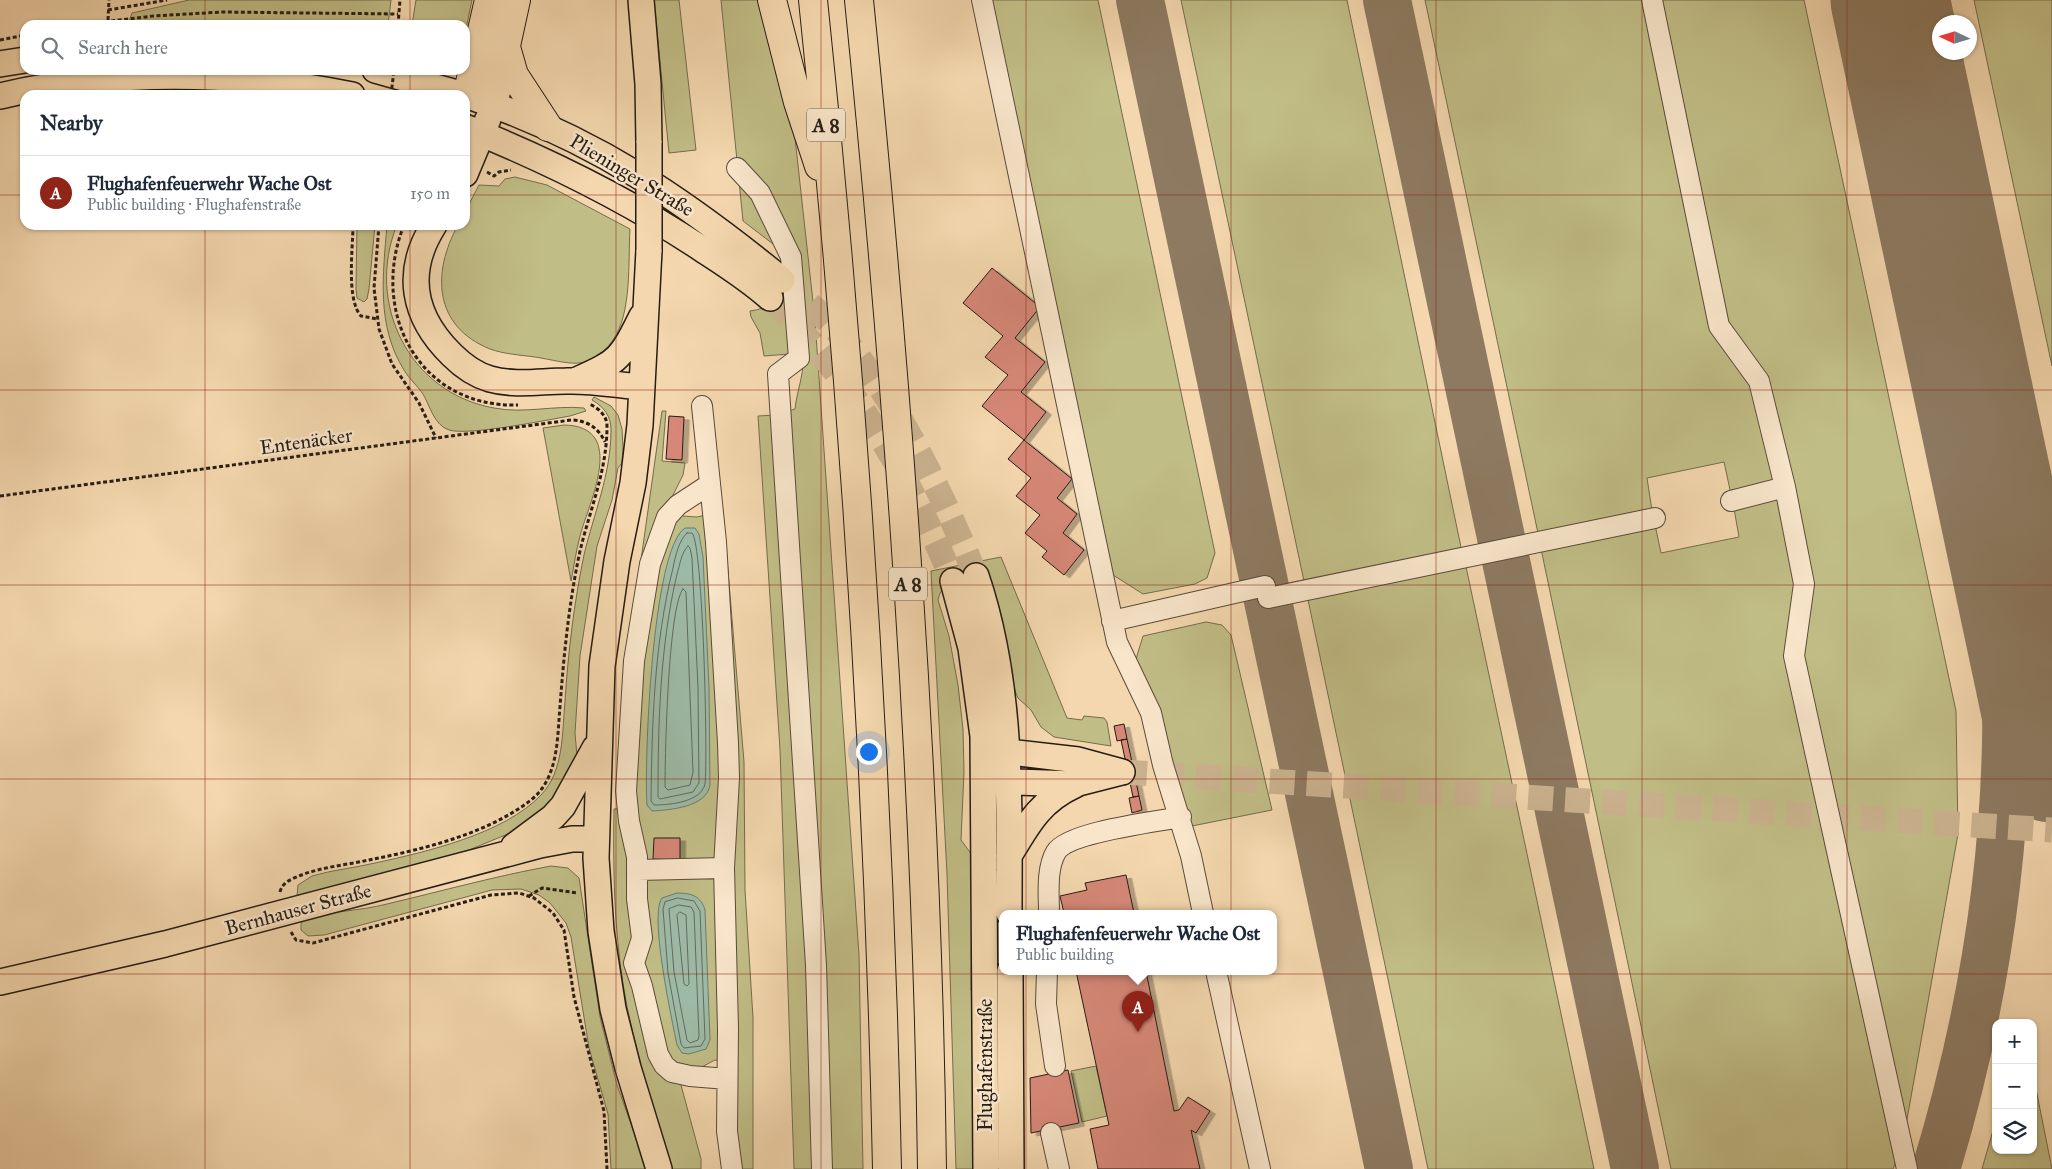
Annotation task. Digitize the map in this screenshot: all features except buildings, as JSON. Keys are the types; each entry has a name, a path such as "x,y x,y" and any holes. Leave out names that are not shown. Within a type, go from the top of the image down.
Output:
{"highway":[{"path":"467,90 489,0"},
{"path":"493,105 516,0"},
{"path":"772,0 800,108 834,210"},
{"name":"A 8","path":"813,0 854,441 872,750 887,1169"},
{"name":"A 8","path":"858,0 886,283 907,567 922,850 932,1169"},
{"path":"506,47 514,75 548,127"}],"main road":[{"path":"641,0 648,84 649,143 649,250 642,387 634,478 603,650 596,839 598,894 606,968 613,1009 628,1068 659,1169"},
{"path":"0,64 20,61"},
{"path":"35,90 81,82 168,75 245,79 319,90"},
{"name":"Plieninger Straße","path":"392,75 442,90"},
{"path":"0,96 20,93"},
{"name":"Plieninger Straße","path":"470,98 493,105 548,127 611,158 669,193 725,233 776,289 739,274 657,221 565,171 474,130"},
{"path":"470,150 474,130 493,105"},
{"path":"432,230 419,257 416,286 422,313 443,346 467,368 491,379 523,383 576,381 642,387"},
{"path":"576,381 607,367 618,358 628,345 646,307"},
{"path":"964,578 997,658 996,750 984,781 1076,784"},
{"path":"502,854 546,823 563,806 599,741"},
{"path":"996,750 1008,782 1010,910"},
{"path":"996,750 1078,760 1122,772 1076,784 1054,795 1028,824 1009,856"},
{"name":"Flughafenstraße","path":"984,781 986,1169"},
{"name":"Bernhauser Straße","path":"0,982 165,944 502,854 554,842 596,839"},
{"name":"Flughafenstraße","path":"1010,975 1011,1169"}],"lane":[{"path":"982,0 1117,642 1151,713 1163,765 1180,817 1202,910"},
{"path":"1652,0 1719,326 1759,381 1785,488 1804,584 1794,656 1907,1169"},
{"path":"737,168 760,194 790,254 794,269 798,358 778,374 816,955 822,1169"},
{"path":"702,406 710,484 728,744 729,778 724,868 728,1131 732,1169"},
{"path":"710,484 678,505 667,517 660,533 645,585 632,677 626,780 627,812 637,853 638,899 642,938 634,964 642,986 657,1049 664,1065 672,1072 685,1076 727,1079"},
{"path":"1731,501 1785,488"},
{"path":"1112,621 1655,518"},
{"path":"1049,910 1050,871 1056,852 1065,842 1084,836 1180,817"},
{"path":"638,870 724,868"},
{"path":"606,968 634,964"},
{"path":"1047,975 1046,1004 1056,1066"},
{"path":"1217,975 1260,1169"},
{"path":"1051,1133 1060,1169"}],"path":[{"path":"109,0 108,20 222,12 398,14"},
{"path":"108,10 166,0"},
{"path":"398,20 400,0"},
{"path":"0,40 20,35"},
{"path":"392,90 394,75"},
{"path":"354,230 352,286 354,306 361,316 376,319"},
{"path":"379,230 374,288 376,319 392,364 419,403 436,438"},
{"name":"Entenäcker","path":"0,496 575,420 594,428 602,436 605,445 602,473 584,538 572,600 555,759 544,786 519,809 468,832 405,852 318,870 294,878 285,883 280,890 284,913"},
{"path":"529,896 535,890 544,888 598,894"},
{"path":"284,913 293,937 299,941 313,943 486,896 509,893 529,896 541,902 556,916 566,937 574,997 604,1112 607,1169"}],"shaded area":[{"path":"189,0 391,0 389,20 129,20 132,13"},
{"path":"416,0 472,0 468,20 413,20"},
{"path":"654,0 679,0 696,150 669,153"},
{"path":"721,0 761,0 795,138 815,320 859,955 863,1169 794,1169 780,749 758,416 776,415 795,409 803,367 803,353 764,356 760,333 751,317 750,311 763,308 773,302 789,282 777,247 743,221"},
{"path":"990,0 1098,0 1215,553 1207,578 1195,584 1143,594 1113,575"},
{"path":"1181,0 1347,0 1462,552 1305,586"},
{"path":"1425,0 1646,0 1715,327 1755,385 1780,487 1732,499 1724,462 1647,478 1653,517 1539,538"},
{"path":"1656,0 1804,0 1956,711 1958,834 1904,1136 1800,655 1812,582 1764,379 1723,323"},
{"path":"1974,0 2052,0 2052,366"},
{"path":"168,89 184,90 126,90"},
{"path":"515,177 547,185 630,229 628,287 623,316 613,340 595,358 586,362 568,363 490,349 471,339 457,327 448,312 443,296 442,279 444,261 450,243 456,230 470,230 470,202 479,185 499,186 505,179"},
{"path":"357,230 375,230 369,289 367,299 364,302 357,298"},
{"path":"387,230 396,230 388,255 387,284 391,313 402,340 418,364 438,384 464,399 494,408 516,410 573,407 584,408 586,411 570,416 508,427 473,431 444,428 436,420 423,394 408,376 395,353 385,318 384,262"},
{"path":"594,397 611,406 618,415 622,429 622,463 618,468 612,500 597,546 580,656 575,733 577,756 564,793 515,831 469,850 301,898 297,896 298,885 312,876 417,853 463,840 486,831 507,821 525,809 549,785 558,763 562,739 574,610 580,573 605,478 610,446 610,420 603,409 592,400"},
{"path":"662,411 666,411 662,461 685,463 683,475 672,497 683,516 697,517 723,511 744,762 745,890 753,1018 753,1169 738,1169 735,1063 715,1060 698,1069 686,1070 681,1085 701,1159 701,1169 671,1169 632,1031 620,962 615,897 614,809 634,807 640,567"},
{"path":"564,425 583,429 595,438 600,452 596,486 580,536 571,581 543,428"},
{"path":"1782,491 1798,583 1788,659 1899,1153 1893,1169 1671,1169 1540,544 1654,520 1661,553 1739,537 1733,503"},
{"path":"1001,557 1067,718 1082,720 1084,716 1104,718 1107,722 1111,746 1054,737 1041,727 1031,710 1018,698 1015,691 1001,615 991,579 967,577 945,586 938,600 949,636 958,685 963,729 964,772 961,840 972,855 971,991 975,992 976,1169 956,1169 947,874 931,571"},
{"path":"1465,562 1594,1169 1428,1169 1307,595"},
{"path":"1206,622 1222,625 1231,635 1272,810 1192,826 1170,768 1160,716 1136,659 1143,636"},
{"path":"551,866 568,868 579,878 600,1017 617,1085 647,1169 611,1169 608,1114 589,1048 571,937 566,923 550,903 539,895 521,889 492,890 324,935 308,936 301,930 304,918 377,906"},
{"path":"1096,1066 1107,1116 1082,1122 1071,1071"},
{"path":"2037,1094 2052,1169 1982,1169 1992,1134 1992,1154 2037,1154"}],"water":[{"path":"685,528 695,528 699,534 703,557 709,687 710,785 702,798 695,803 668,810 652,811 647,805 646,782 652,659 665,574 674,544"},
{"path":"677,893 695,896 701,901 705,910 710,1040 706,1049 689,1054 682,1053 677,1045 663,968 658,925 659,908 662,898"}],"taxiway":[{"path":"1140,0 1389,1169"},
{"path":"1387,0 1635,1169"},
{"path":"1936,1169 1951,1117 1976,1011 1994,905 2000,851 2006,742 2006,675 2000,575 1990,475"}],"runway":[{"path":"1890,0 2052,763"}],"tunnel":[{"path":"782,280 838,332 880,388 917,448 976,576"},
{"path":"770,298 827,361 876,430 917,503 953,581"},
{"path":"1122,772 2052,830"}],"place":[{"name":"Flughafenfeuerwehr Wache Ost","path":"1138,1032"}]}
